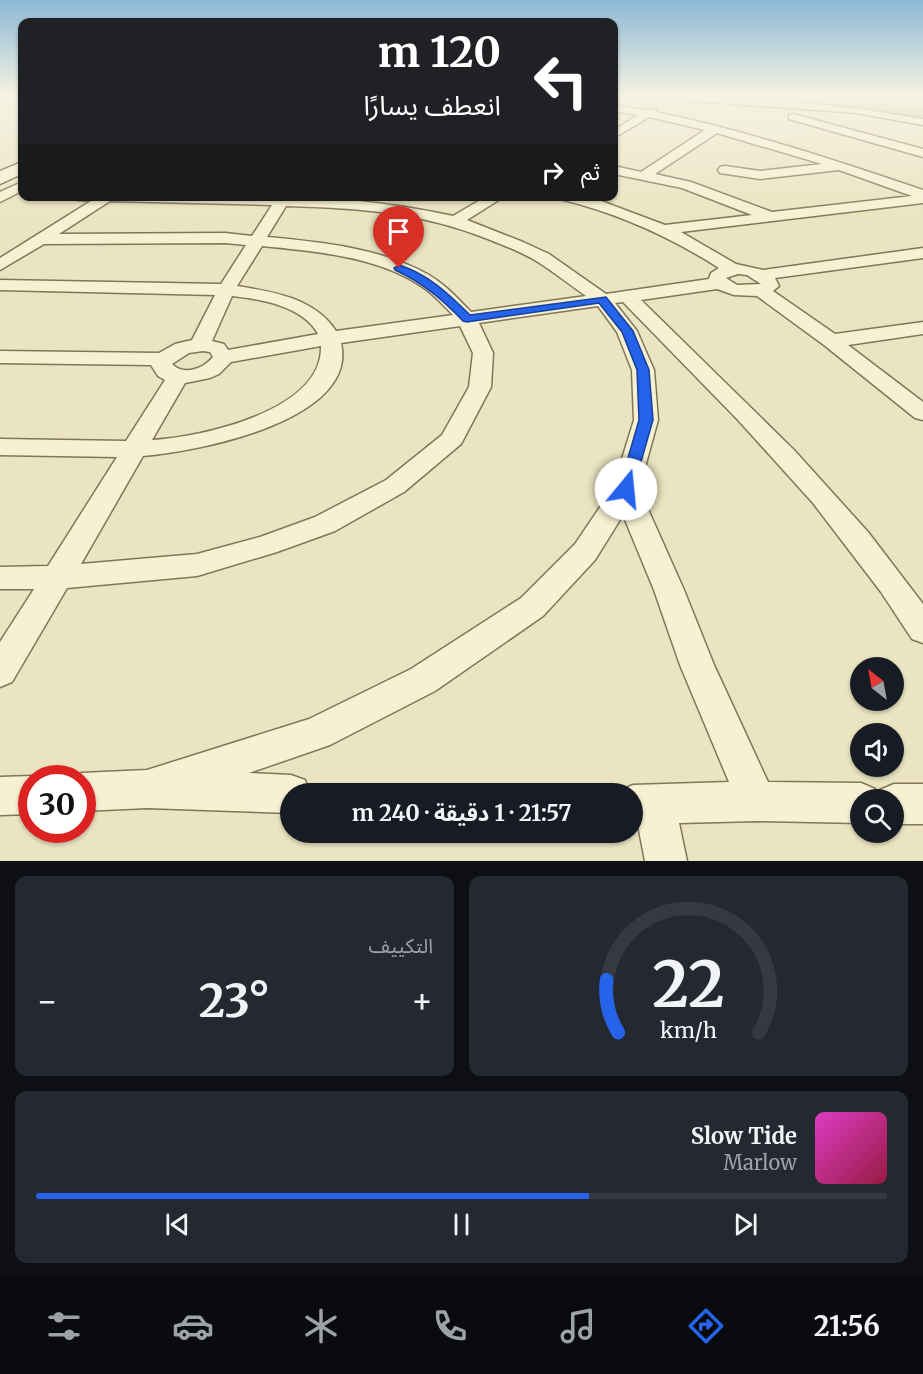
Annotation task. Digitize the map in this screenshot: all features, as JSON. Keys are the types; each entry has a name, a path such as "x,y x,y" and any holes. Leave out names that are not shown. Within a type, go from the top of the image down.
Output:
{"main road":[{"path":"0,178 18,169"}],"street":[{"path":"645,175 702,137"},
{"path":"746,137 841,166 923,197"},
{"path":"868,137 923,153"},
{"path":"725,170 760,175 797,173 841,166"},
{"path":"618,171 645,175 705,191 771,217"},
{"path":"0,198 18,191"},
{"path":"667,229 923,197"},
{"path":"0,265 101,201"},
{"path":"200,345 226,290 282,201"},
{"path":"147,789 317,733 423,680 532,607 585,552 626,489 646,420 643,370 627,331 602,299 543,258 517,245 455,221 370,205 321,201"},
{"path":"455,221 489,201"},
{"path":"585,201 609,207 667,229 734,270 762,283 923,413"},
{"path":"0,578 57,578 197,565 267,545 325,524 394,486 452,439 480,387 483,353 467,319 442,293 423,279 373,258 302,245 225,238 40,239"},
{"path":"223,357 331,338 720,283 743,292 762,283 923,253"},
{"path":"720,283 717,277 719,274 734,270"},
{"path":"0,285 226,290 292,304 311,314 325,327 331,338 332,356 324,380 298,404 268,420 186,444 134,448 0,447"},
{"path":"627,296 819,490 910,609 923,630"},
{"path":"831,341 923,328"},
{"path":"0,672 134,448 178,349 200,345 217,348 223,357"},
{"path":"0,357 208,371 222,362 223,357"},
{"path":"626,489 669,590 697,665 757,801"},
{"path":"96,791 147,789 280,794"},
{"path":"0,796 18,795"},
{"path":"666,861 644,805 757,801 850,803"},
{"path":"904,804 923,804"}],"route":[{"path":"399,268 423,279 442,293 467,319 602,299 627,331 643,370 646,420 626,489"}]}
